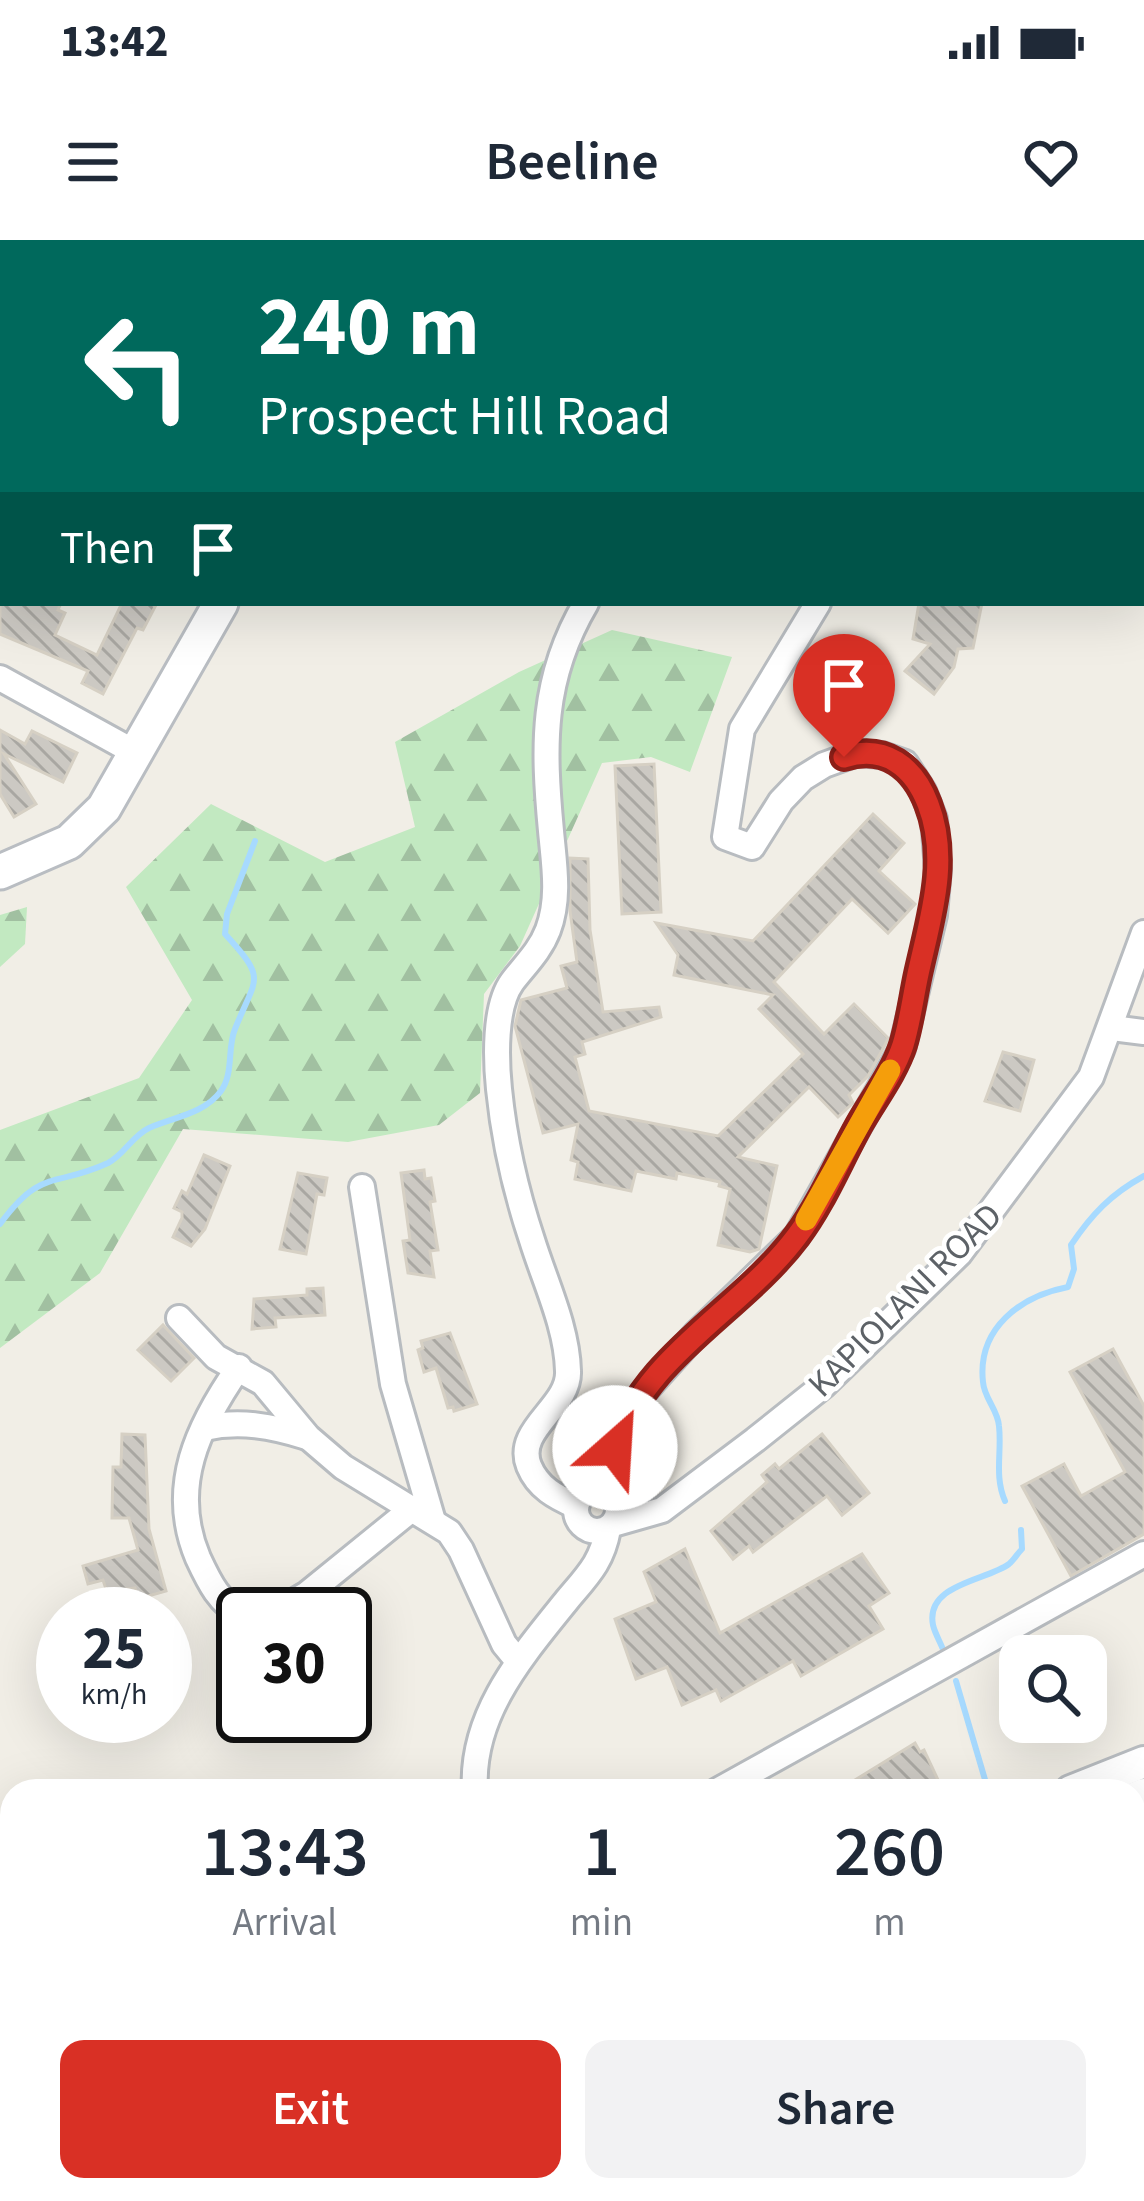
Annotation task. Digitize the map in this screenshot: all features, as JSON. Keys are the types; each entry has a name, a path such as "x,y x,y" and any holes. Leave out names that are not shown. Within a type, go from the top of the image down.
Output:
{"main road":[{"path":"0,872 52,852 87,827 136,753 219,606"}],"street":[{"path":"585,606 556,667 546,714 556,887 548,929 530,963 509,986 501,1010 499,1086 526,1222 565,1343 569,1378 526,1444 527,1462 538,1483 576,1506 582,1525 594,1531 610,1527"},
{"path":"476,1779 480,1738 518,1660 603,1556 618,1508 609,1493 624,1420 682,1348 797,1236 902,1049 936,892 934,819 923,791 904,764 882,755 856,753 824,765 781,801 752,848 725,836 742,729 816,606"},
{"path":"0,678 136,753"},
{"name":"KAPIOLANI ROAD","path":"610,1527 662,1510 755,1441 824,1385 958,1254 1091,1077 1144,933"},
{"path":"1112,1028 1144,1032"},
{"path":"362,1187 392,1384 423,1515"},
{"path":"179,1318 215,1357 263,1383 308,1437 369,1486 448,1532 504,1644 518,1660"},
{"path":"216,1595 191,1542 185,1516 186,1473 204,1428 239,1367"},
{"path":"204,1428 253,1424 308,1437"},
{"path":"576,1506 589,1490 609,1493"},
{"path":"317,1587 423,1515"},
{"path":"739,1779 1144,1554"},
{"path":"1114,1779 1144,1762"}],"green space":[{"path":"612,630 732,657 690,772 651,757 602,763 520,946 484,994 480,1093 439,1125 348,1142 183,1129 100,1273 0,1348 0,1130 139,1078 192,1000 126,887 211,804 325,862 415,827 395,742 519,672"},
{"path":"27,907 25,944 0,967 0,915"}],"building":[{"path":"0,606 60,606 58,610 65,613 55,635 97,655 121,606 155,606 143,630 137,628 103,694 82,683 88,671 0,634"},
{"path":"918,606 981,606 973,648 958,649 954,667 934,694 905,671 930,644 913,639"},
{"path":"0,730 25,744 32,731 77,753 63,782 4,754 36,804 14,817 0,794"},
{"path":"654,764 661,912 622,914 615,766"},
{"path":"873,814 904,843 879,871 915,904 888,933 852,899 774,982 824,1034 854,1004 888,1038 868,1076 849,1095 853,1103 838,1117 809,1087 738,1157 777,1166 759,1249 750,1252 718,1245 730,1189 719,1186 720,1182 636,1171 631,1191 575,1179 578,1162 571,1160 578,1124 543,1133 515,1026 521,1000 567,988 561,966 577,962 570,858 588,859 590,930 603,1012 659,1007 661,1017 582,1042 585,1054 575,1057 589,1111 718,1136 803,1054 759,1009 773,995 674,975 678,955 656,923 753,941"},
{"path":"1003,1052 1034,1060 1020,1111 985,1101"},
{"path":"204,1155 230,1166 205,1229 191,1246 173,1237 182,1218 182,1212 174,1208 182,1191 187,1194"},
{"path":"424,1170 425,1179 431,1178 435,1201 430,1202 438,1250 430,1251 434,1277 408,1273 403,1241 410,1240 401,1173"},
{"path":"298,1173 327,1178 324,1195 317,1194 306,1254 280,1249"},
{"path":"323,1288 325,1315 275,1318 276,1327 252,1329 254,1299 307,1295 307,1289"},
{"path":"163,1325 194,1358 171,1381 138,1350"},
{"path":"450,1333 477,1404 454,1411 448,1408 436,1368 424,1372 418,1350 423,1348 421,1341"},
{"path":"1113,1349 1144,1406 1144,1534 1071,1576 1022,1486 1064,1464 1081,1496 1125,1472 1070,1372"},
{"path":"122,1434 145,1435 149,1529 165,1587 105,1587 103,1580 88,1584 83,1566 138,1550 129,1518 112,1518 113,1467 121,1467"},
{"path":"822,1434 869,1493 842,1515 827,1496 753,1552 749,1546 733,1559 711,1531 767,1482 762,1475 775,1464 779,1469"},
{"path":"685,1549 720,1633 862,1554 889,1593 869,1606 883,1629 801,1676 793,1661 721,1701 716,1690 682,1705 667,1667 636,1679 615,1619 656,1602 644,1572"},
{"path":"915,1743 920,1752 924,1750 938,1779 857,1779"}],"waterway":[{"path":"0,1224 38,1186 108,1163 143,1131 197,1110 221,1091 228,1076 233,1036 254,979 248,961 225,934 227,914 255,841"},
{"path":"1005,1501 998,1420 983,1382 987,1346 1019,1307 1068,1287 1074,1269 1071,1245 1103,1206 1144,1176"},
{"path":"944,1652 933,1625 938,1601 947,1592 1009,1564 1022,1549 1021,1530"},
{"path":"956,1681 985,1779"}],"slow traffic":[{"path":"806,1220 890,1070"}],"route":[{"path":"615,1448 624,1420 643,1393 797,1236 902,1049 934,915 938,869 934,819 923,791 904,764 870,753 844,757"}]}
